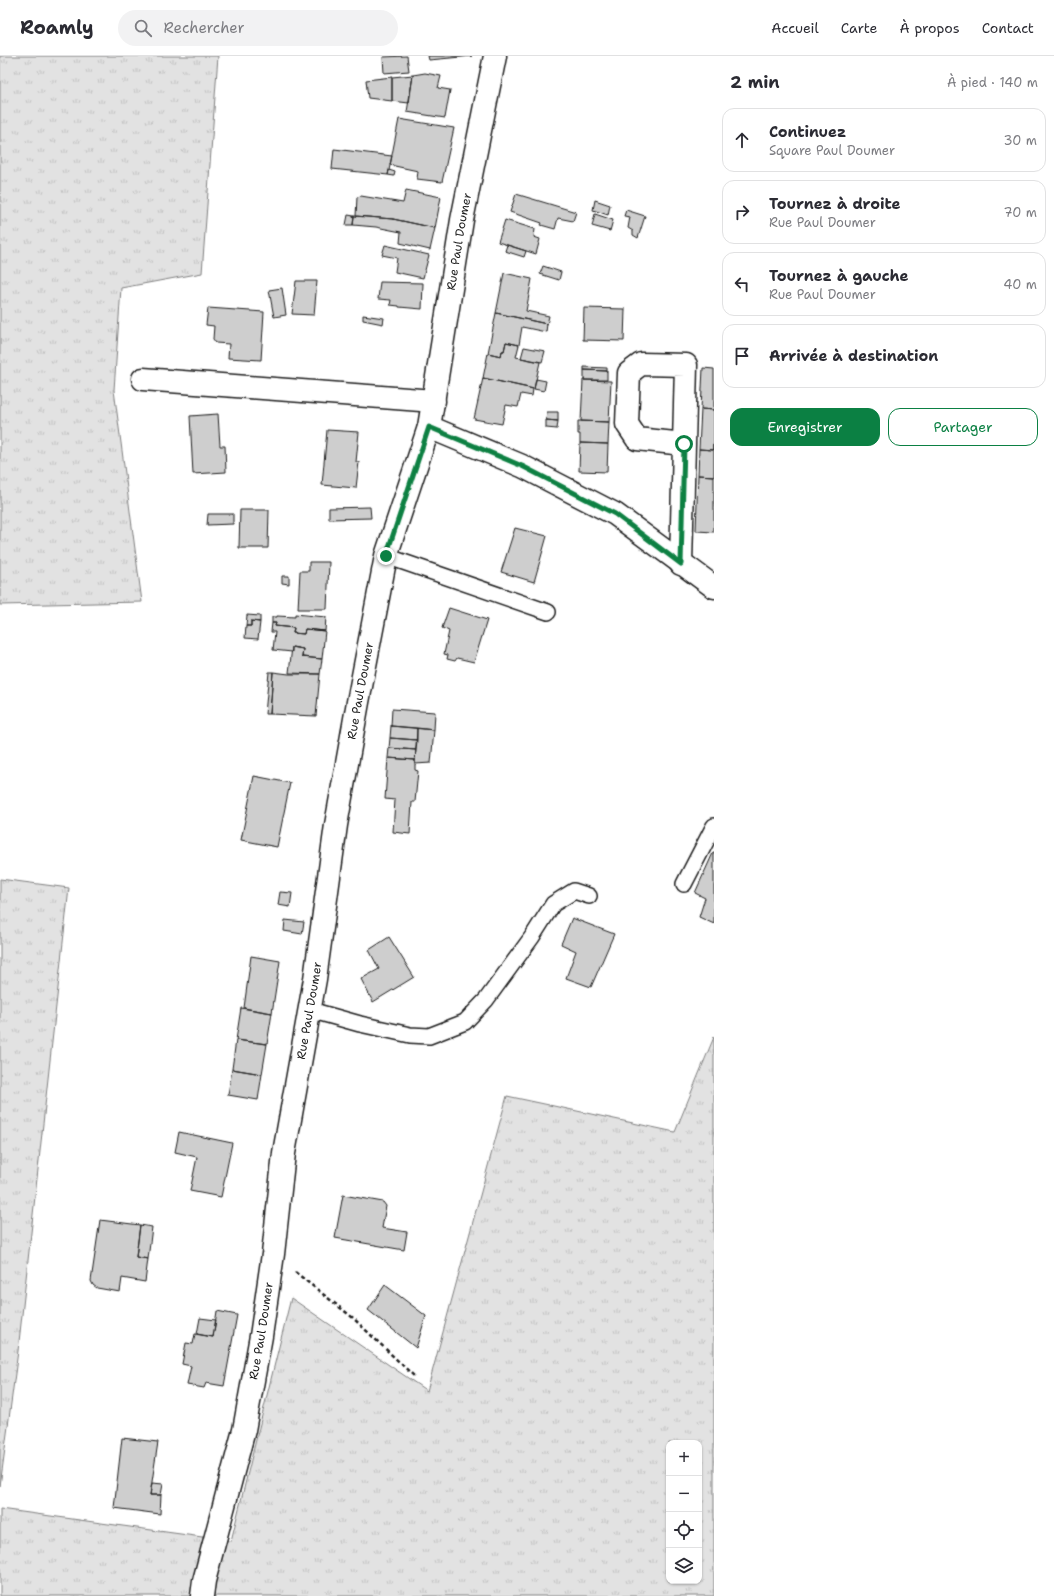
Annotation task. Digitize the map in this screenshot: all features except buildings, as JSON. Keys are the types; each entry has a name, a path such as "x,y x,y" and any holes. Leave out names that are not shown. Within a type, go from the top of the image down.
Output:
{"street":[{"name":"Rue Paul Doumer","path":"202,1596 204,1581 244,1430 261,1336 273,1254 284,1153 310,1010 338,817 358,702 386,556 429,427 462,220 495,56"},
{"path":"143,379 434,401"},
{"path":"429,427 522,466 615,514 714,587"},
{"path":"681,564 684,444"}],"lane":[{"path":"386,556 548,612"},
{"path":"684,884 714,826"},
{"path":"310,1010 360,1024 410,1035 429,1036 465,1022 486,1000 532,938 554,904 574,891 589,896"}],"path":[{"path":"273,1254 352,1317 415,1378"}],"green space":[{"path":"0,56 218,56 202,273 121,288 114,390 142,602 0,605"},
{"path":"0,879 69,888 18,1351 0,1486"},
{"path":"714,1037 714,1596 0,1596 0,1509 231,1541 291,1298 427,1391 507,1096 675,1132"}],"route":[{"path":"386,556 429,427 522,466 615,514 681,564 684,444"}]}
